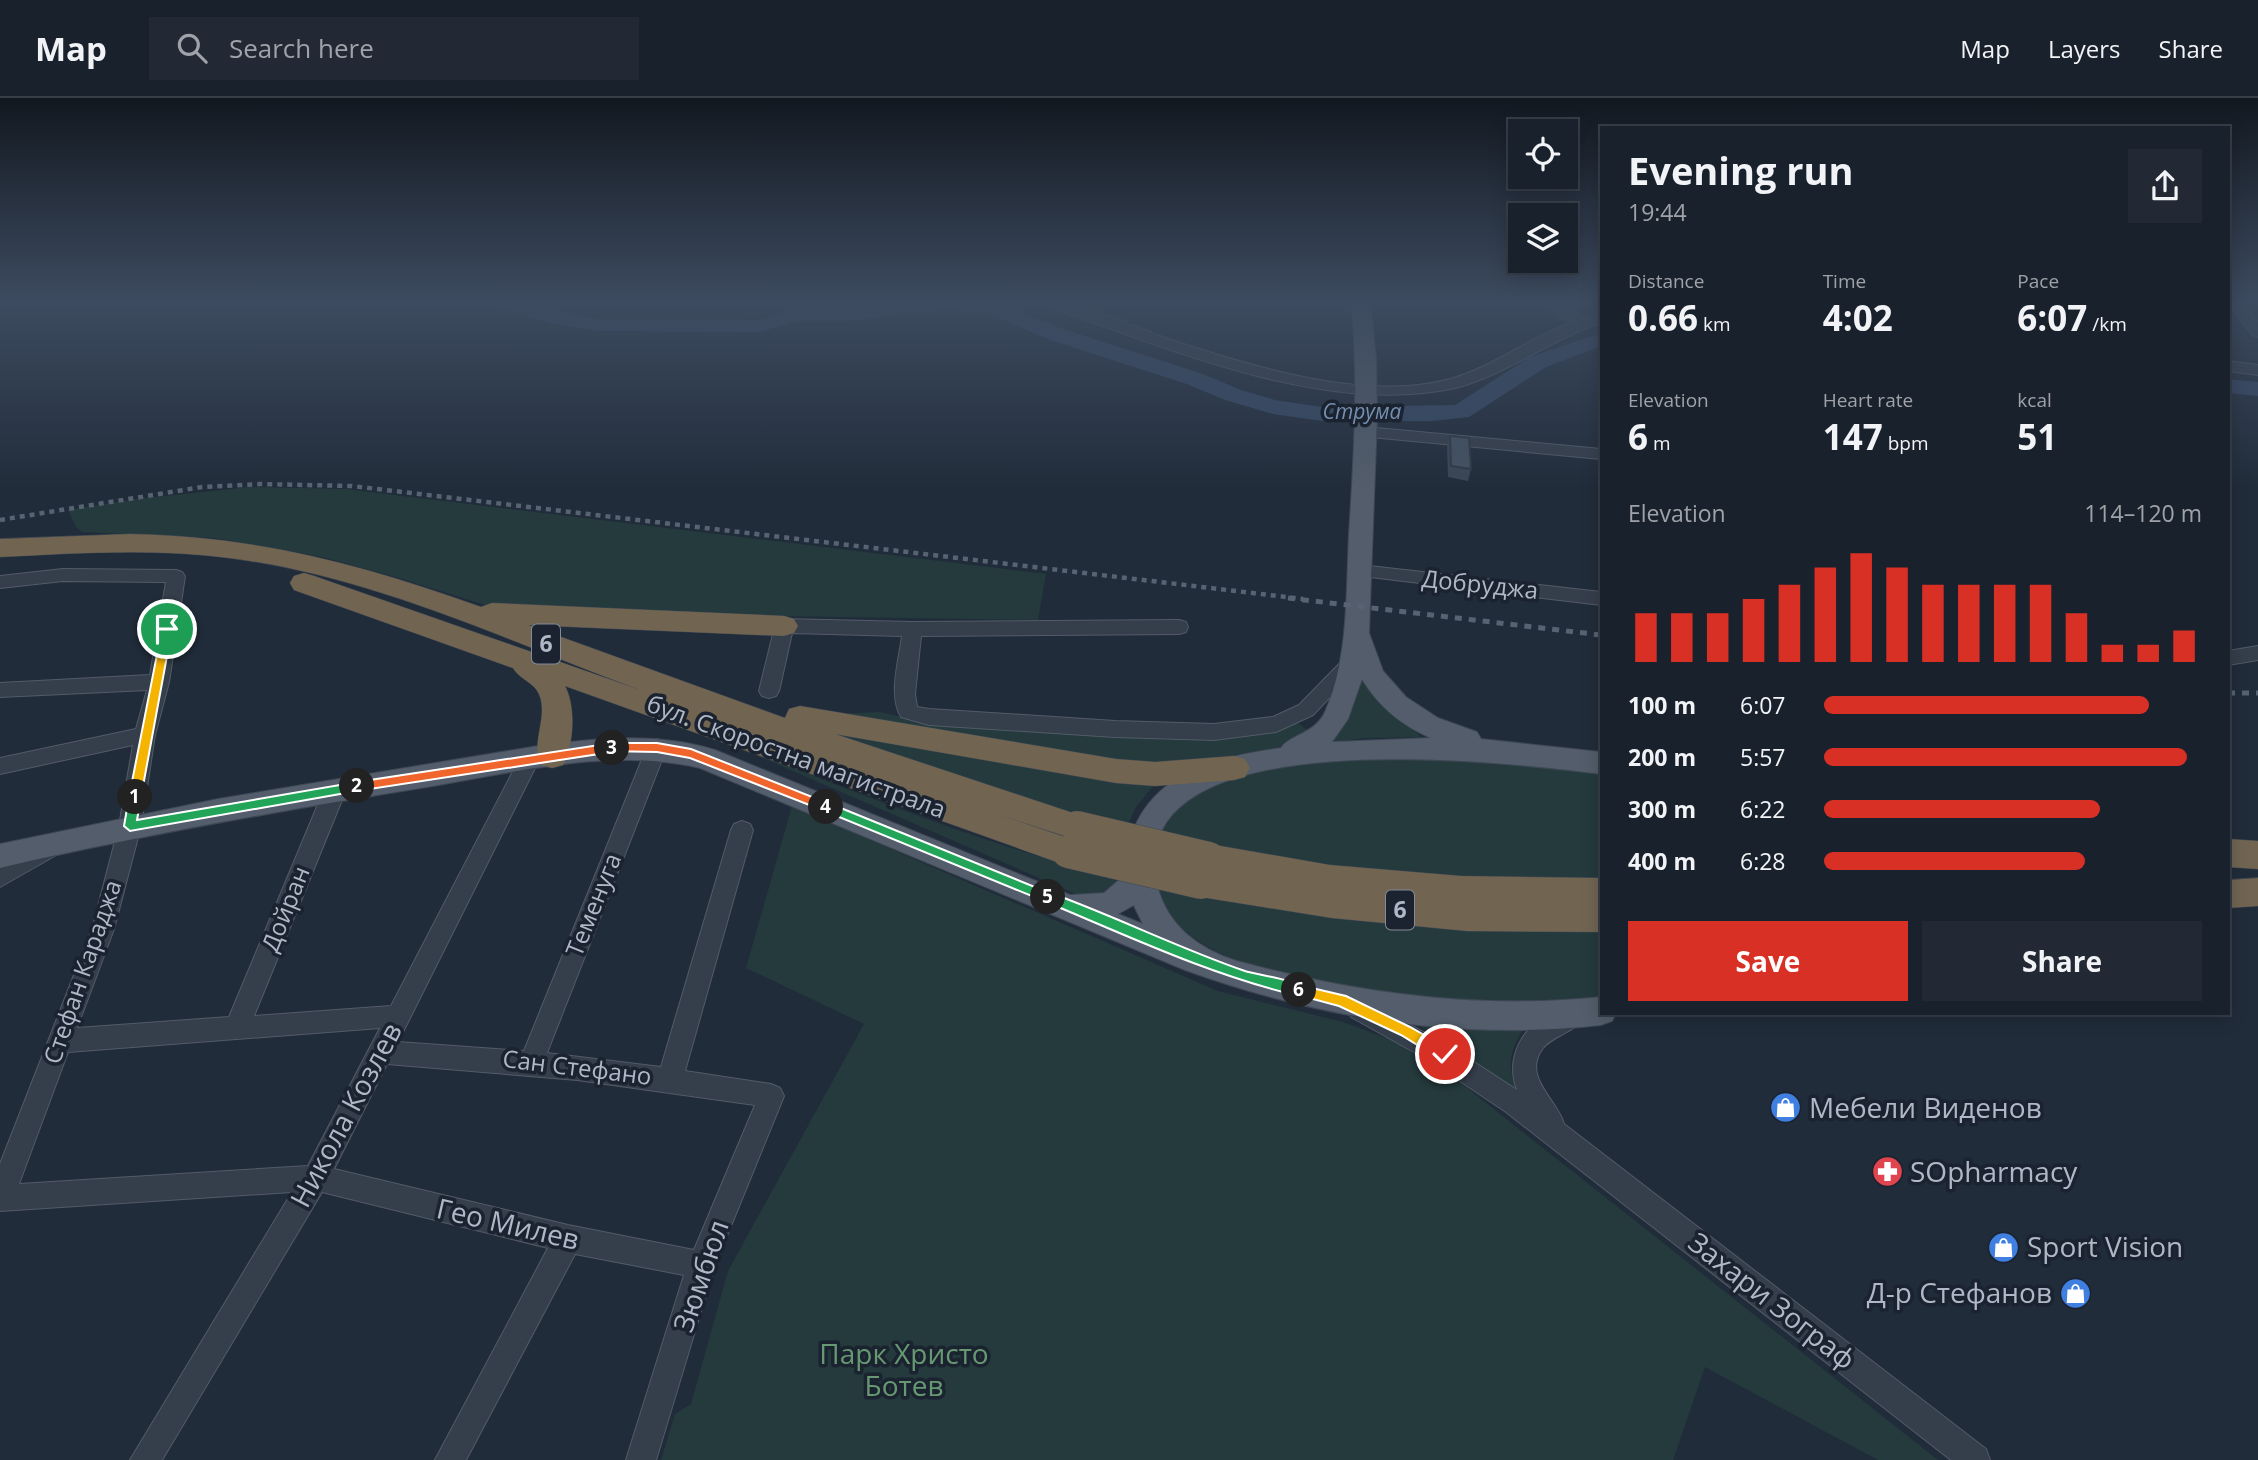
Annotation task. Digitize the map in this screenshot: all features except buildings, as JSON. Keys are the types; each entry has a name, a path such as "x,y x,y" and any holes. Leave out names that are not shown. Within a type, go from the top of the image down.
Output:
{"highway":[{"name":"бул. Скоростна магистрала","path":"0,548 117,542 192,545 259,553 331,569 443,606 1072,839"},
{"name":"бул. Скоростна магистрала","path":"0,566 104,560 177,562 242,570 314,585 495,650 1072,839 1205,870 1332,904 1467,916 1600,917"},
{"path":"443,606 510,615 784,626"},
{"path":"495,650 543,675 553,686 556,701 541,758"},
{"path":"695,698 1116,771 1155,774 1245,765"},
{"path":"2230,853 2258,855"},
{"path":"2230,864 2258,863"},
{"name":"бул. Скоростна магистрала","path":"1205,870 1461,890 1600,892"},
{"path":"2230,894 2258,892"}],"main road":[{"path":"1196,960 1171,939 1157,920 1140,879 1139,856 1144,837 1159,809 1180,790 1299,748 1321,737 1335,719 1344,693 1357,629 1366,427 1375,391 1371,364"},
{"path":"1357,629 1367,670 1378,686 1412,716 1459,737 1521,753"},
{"path":"1245,765 1336,750 1430,746 1600,763"},
{"path":"0,856 130,826 335,790 620,747 657,747 705,758 1196,960 1254,979 1341,1000 1427,1012 1512,1016 1597,1012"},
{"path":"1059,902 1090,908 1105,907 1118,902 1140,879"}],"street":[{"path":"1234,364 1303,380 1375,391 1450,384 1495,364"},
{"path":"2230,366 2258,370"},
{"path":"1366,427 1600,454"},
{"name":"Добруджа","path":"1360,571 1600,598"},
{"name":"Стефан Караджа","path":"0,582 64,575 176,576 159,682 145,735 130,826 103,929 0,1198"},
{"path":"769,691 784,626 912,629 1179,627"},
{"path":"912,629 905,694 908,712 929,718 1115,730 1214,732 1276,724 1306,710 1350,665"},
{"path":"2230,658 2258,653"},
{"path":"0,690 159,682"},
{"path":"0,766 145,735"},
{"name":"Теменуга","path":"531,1063 657,747"},
{"name":"Никола Козлев","path":"145,1460 316,1178 398,1016 541,758"},
{"name":"Дойран","path":"237,1028 335,790"},
{"path":"670,1079 742,830"},
{"path":"0,878 61,842"},
{"name":"Захари Зограф","path":"1341,1000 1406,1031 1445,1054 1570,1143 1975,1460"},
{"name":"Захари Зограф","path":"1570,1143 1534,1099 1525,1079 1524,1062 1531,1044 1545,1028 1563,1020 1597,1012"},
{"path":"59,1041 398,1016"},
{"name":"Сан Стефано","path":"381,1052 531,1063 670,1079 771,1096"},
{"name":"Зюмбюл","path":"641,1460 701,1265 771,1096"},
{"name":"Гео Милев","path":"0,1198 316,1178 568,1239 701,1265"},
{"path":"450,1460 568,1239"}],"green space":[{"path":"250,487 345,489 1046,574 1038,620 774,616 488,606 322,557 214,538 82,532 76,527 68,510 136,499"},
{"path":"1355,676 1363,676 1400,720 1422,737 1365,738 1327,743"},
{"path":"881,712 913,720 1150,736 1295,721 1307,730 1305,735 1287,745 1218,760 1133,765 825,714"},
{"path":"801,724 999,763 1154,785 1136,807 1126,829 1080,819"},
{"path":"733,745 972,835 1119,878 1111,891 1083,897"},
{"path":"1452,755 1538,764 1600,775 1600,882 1480,878 1333,868 1160,836 1170,819 1191,798 1236,776 1335,762"},
{"name":"Парк Христо Ботев","path":"792,806 1218,991 1343,1022 1394,1041 1462,1084 1938,1460 1878,1460 1705,1367 1673,1460 661,1460 675,1414 691,1404 728,1271 864,1024 746,968"},
{"path":"1156,886 1600,931 1600,996 1526,1003 1473,1004 1377,994 1278,972 1224,955 1191,936 1170,915"},
{"path":"1420,1026 1476,1030 1524,1028 1514,1046 1511,1061 1512,1077 1518,1096"}],"waterway":[{"name":"Струма","path":"1147,364 1273,407 1322,414 1461,412 1536,364"},
{"name":"Струма","path":"2230,386 2258,389"}],"railway":[{"path":"0,520 202,487 260,484 352,486 1303,599"},
{"path":"1288,598 1600,635"},
{"path":"2230,693 2258,693"}],"place":[{"name":"Мебели Виденов","path":"1786,1108"},
{"name":"SOpharmacy","path":"1887,1172"},
{"name":"Sport Vision","path":"2004,1247"},
{"name":"Д-р Стефанов","path":"2075,1293"}],"route":[{"path":"167,629 130,826 335,790 603,748 657,747 675,750 705,758 1196,960 1254,979 1341,1000 1406,1031 1445,1054"}]}
